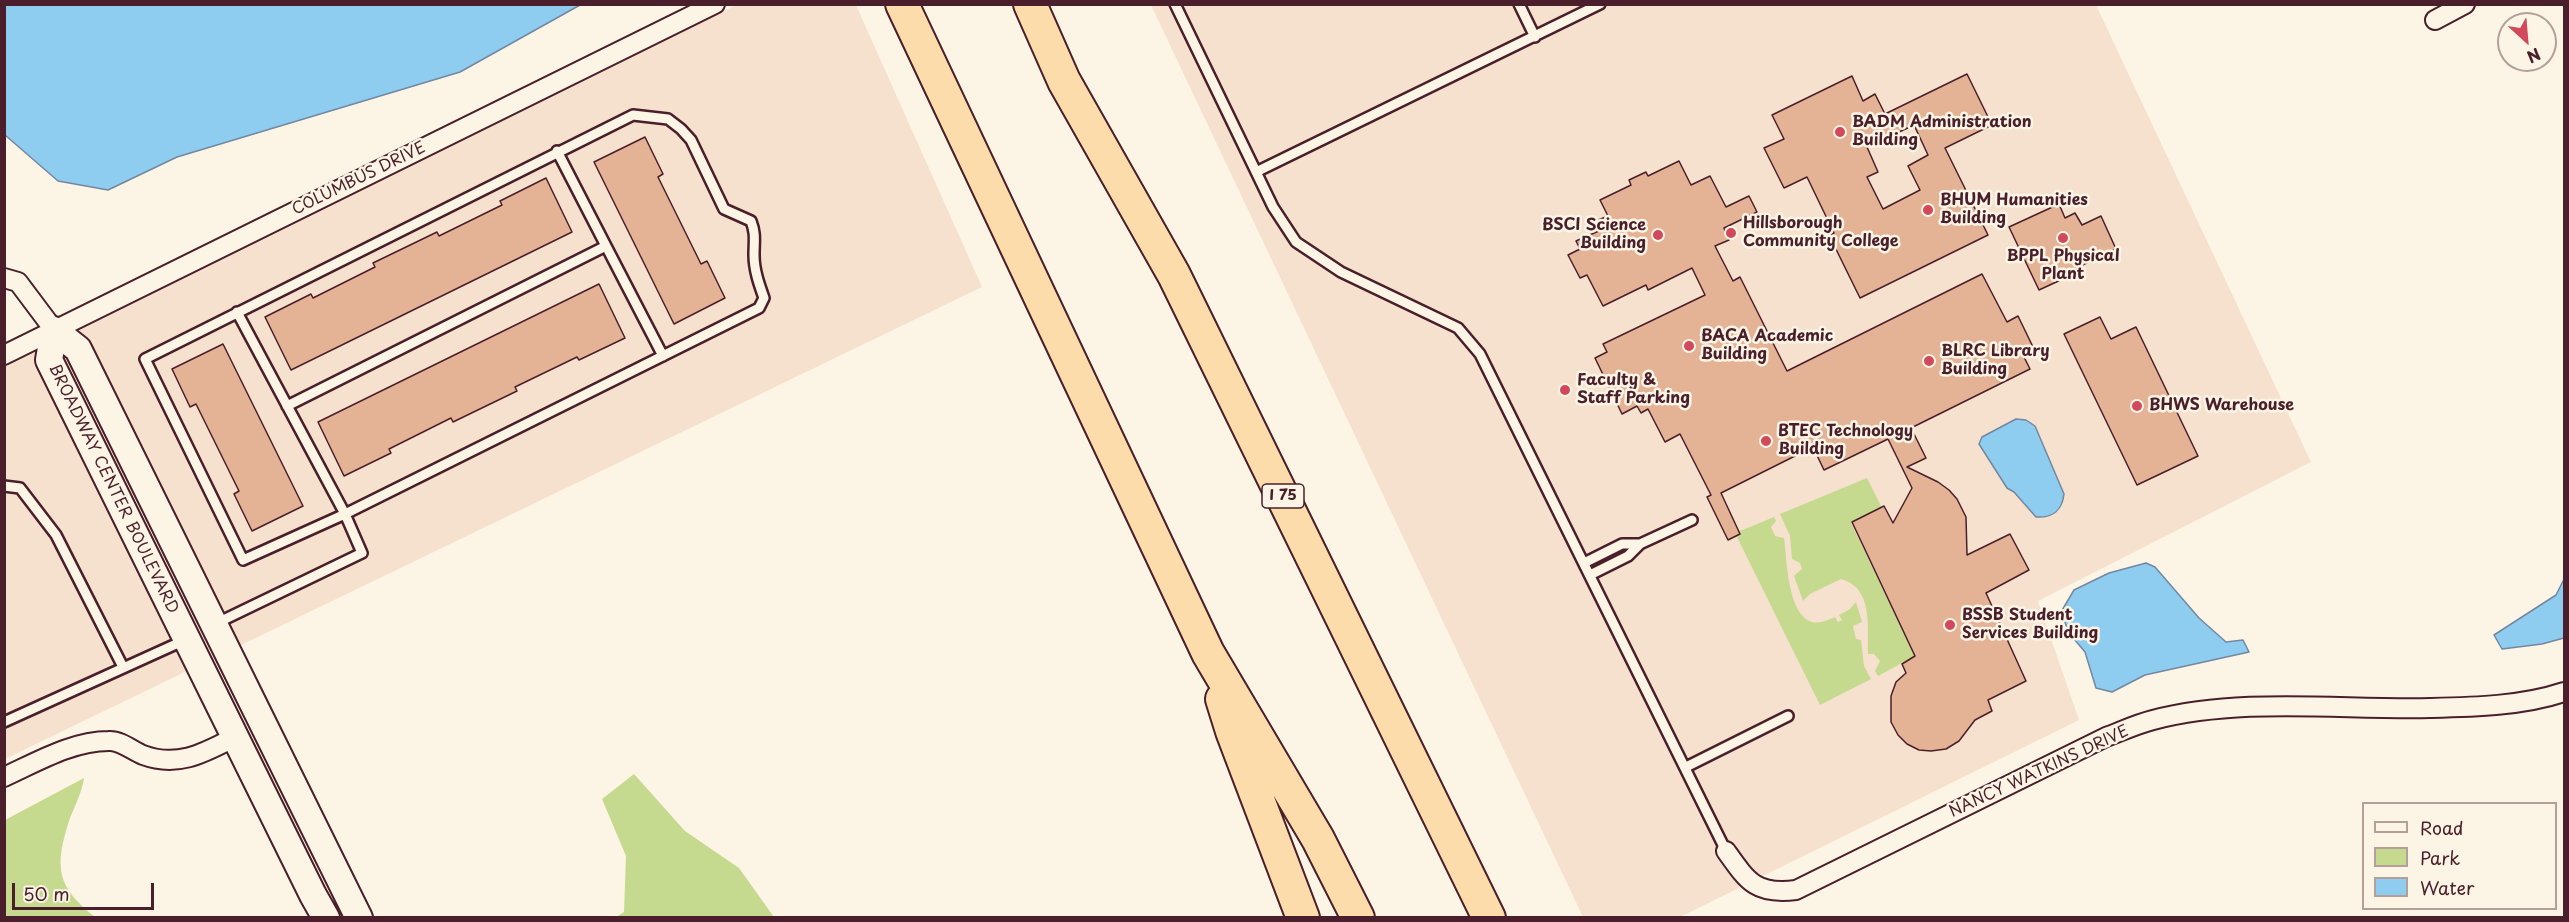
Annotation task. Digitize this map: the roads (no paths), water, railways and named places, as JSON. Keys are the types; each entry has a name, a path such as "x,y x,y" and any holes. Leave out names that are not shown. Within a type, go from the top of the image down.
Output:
{"highway":[{"path":"902,4 1208,653 1318,838 1358,918"},
{"name":"I 75","path":"1030,4 1065,81 1174,275 1489,918"},
{"path":"1208,653 1232,731 1303,918"}],"street":[{"name":"COLUMBUS DRIVE","path":"4,354 714,4"},
{"path":"2435,20 2465,4"},
{"path":"4,278 18,282 54,330"},
{"name":"BROADWAY CENTER BOULEVARD","path":"326,918 49,360 54,330 78,349 359,918"},
{"path":"187,639 214,624"},
{"name":"NANCY WATKINS DRIVE","path":"1726,851 1744,876 1758,888 1776,892 1797,890 2106,737 2152,720 2194,712 2262,707 2390,709 2485,707 2565,692"},
{"path":"4,777 56,753 89,743 112,740 143,755 167,762 202,754 235,737"}],"lane":[{"path":"1175,4 1273,207 1296,243 1341,272 1458,328 1480,354 1726,851"},
{"path":"1519,4 1535,37"},
{"path":"1256,172 1600,4"},
{"path":"633,115 668,119 691,140 724,208 751,221 756,234 754,255 756,275 764,298 759,309 345,514 243,560 146,358 237,312 633,115"},
{"path":"557,151 663,356"},
{"path":"287,406 606,246"},
{"path":"214,624 362,553 345,514 237,312"},
{"path":"4,486 20,488 56,535 123,667"},
{"path":"1590,575 1628,556 1640,544 1692,520"},
{"path":"1584,563 1622,544 1640,544"},
{"path":"4,722 187,639"},
{"path":"1686,767 1788,716"}],"water":[{"path":"5,4 580,5 460,72 177,157 108,190 58,181 5,135"},
{"path":"2016,419 2026,420 2035,426 2064,494 2059,509 2052,515 2036,517 2014,492 2007,488 1979,444 1982,437"},
{"path":"2146,563 2155,567 2199,618 2226,642 2243,640 2249,652 2145,675 2112,692 2096,688 2085,652 2069,633 2061,612 2074,590 2109,573"},
{"path":"2564,579 2564,638 2542,644 2502,649 2494,635 2556,595"}],"place":[{"name":"BADM Administration Building","path":"1840,132"},
{"name":"BHUM Humanities Building","path":"1928,210"},
{"name":"Hillsborough Community College","path":"1731,233"},
{"name":"BSCI Science Building","path":"1658,235"},
{"name":"BPPL Physical Plant","path":"2063,238"},
{"name":"BACA Academic Building","path":"1689,346"},
{"name":"BLRC Library Building","path":"1929,361"},
{"name":"Faculty & Staff Parking","path":"1565,390"},
{"name":"BHWS Warehouse","path":"2137,406"},
{"name":"BTEC Technology Building","path":"1766,441"},
{"name":"BSSB Student Services Building","path":"1950,625"}]}
